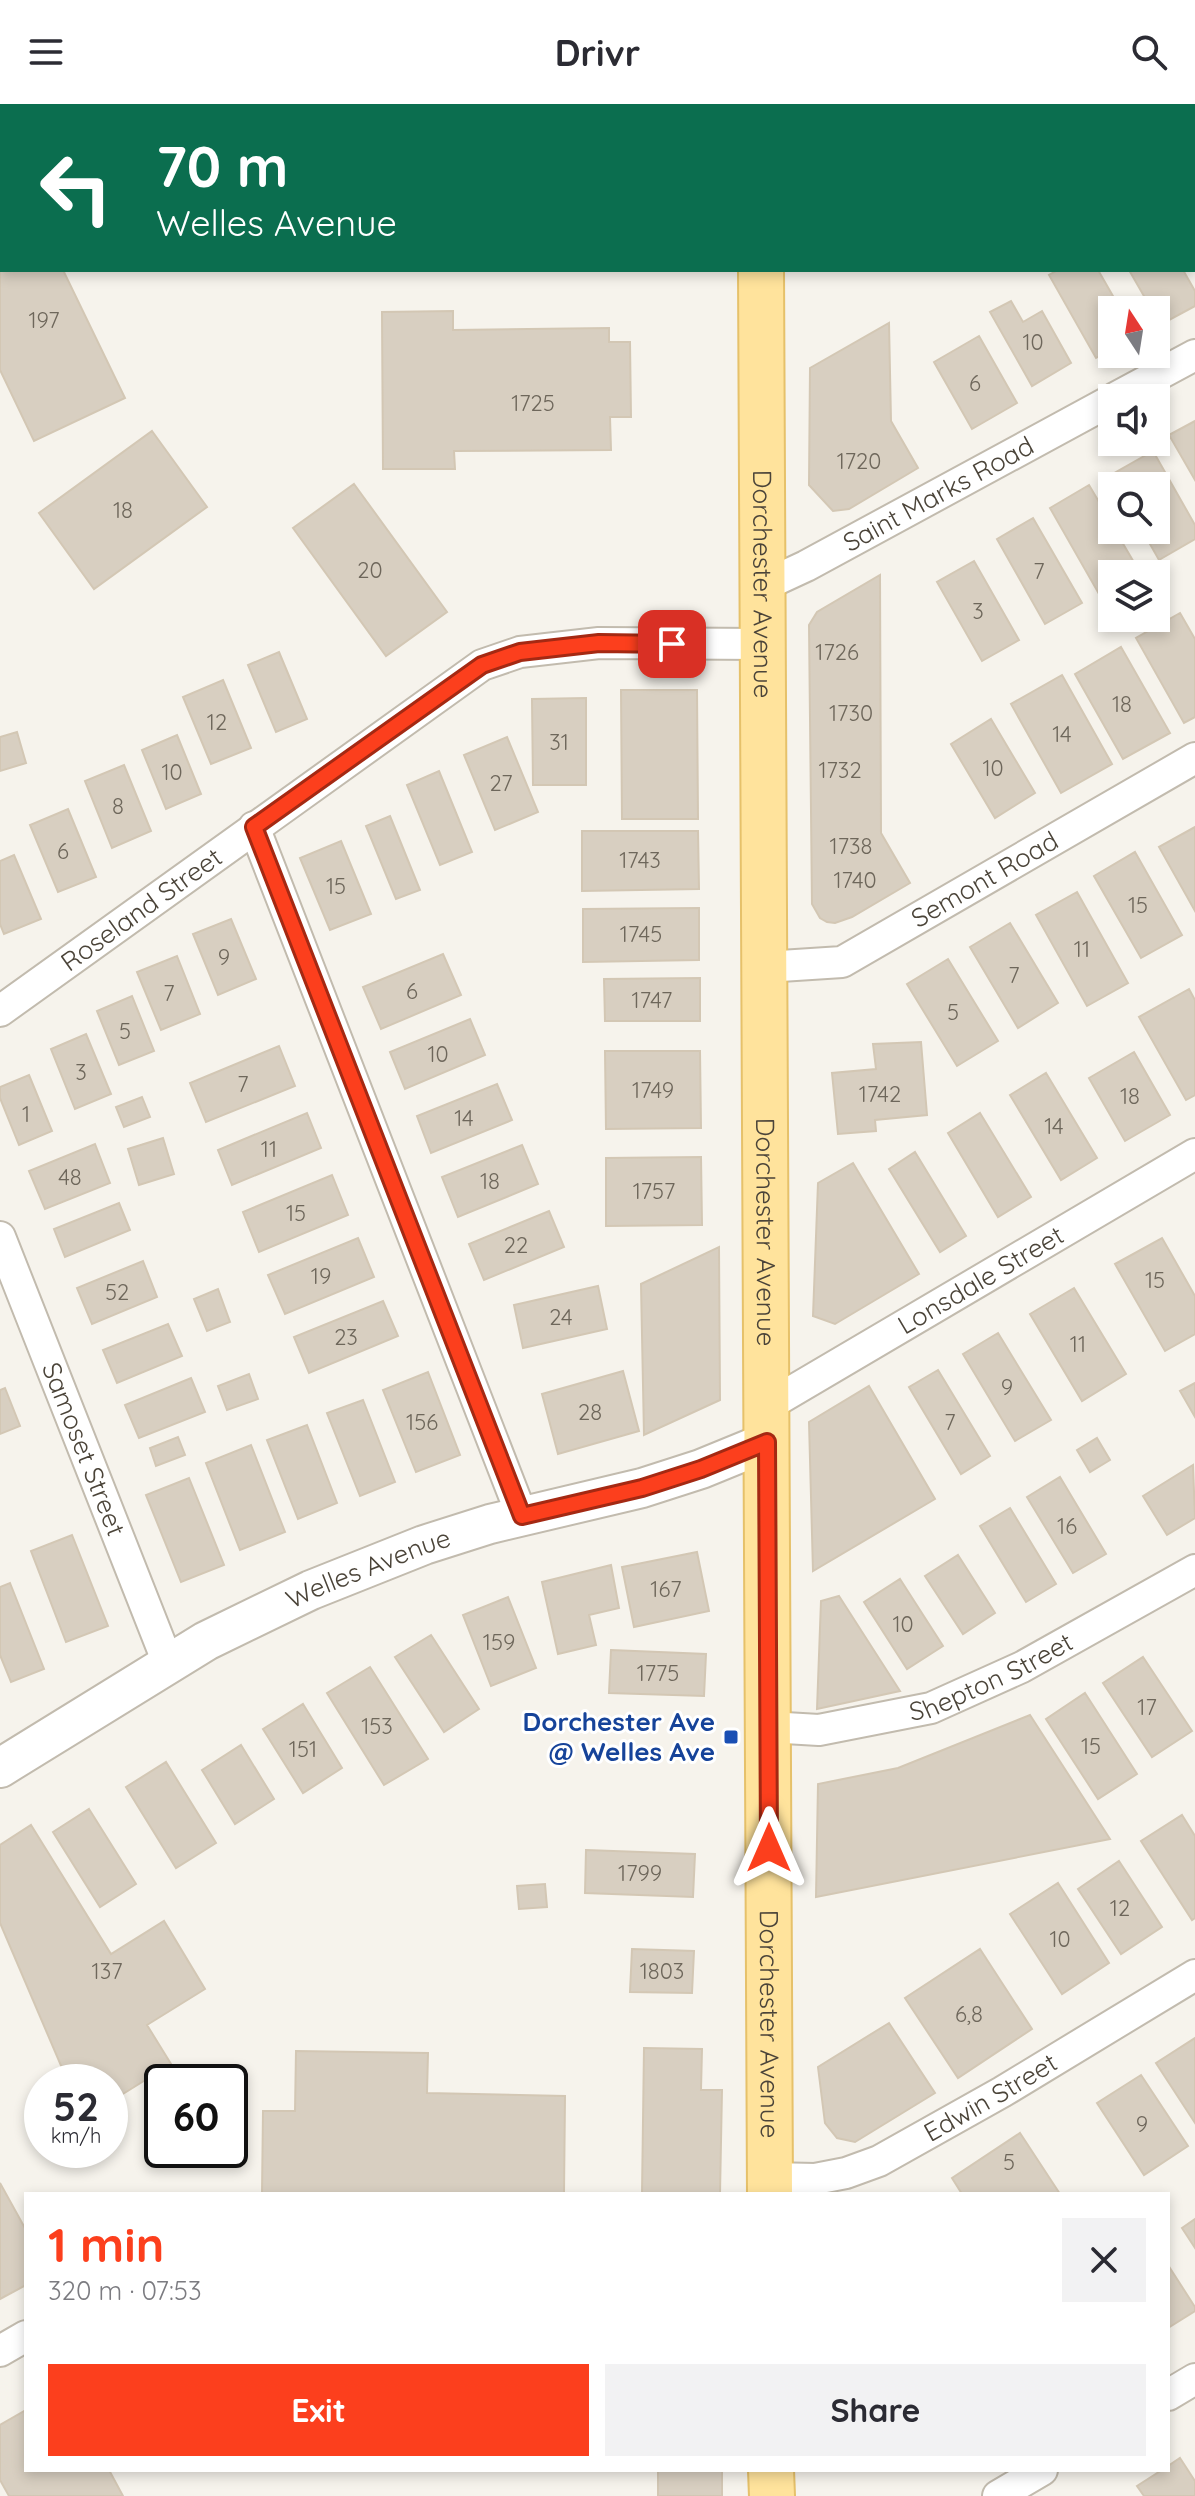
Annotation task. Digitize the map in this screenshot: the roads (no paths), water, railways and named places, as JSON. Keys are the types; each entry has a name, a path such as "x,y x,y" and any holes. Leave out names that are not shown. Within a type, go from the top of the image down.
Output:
{"main road":[{"name":"Dorchester Avenue","path":"761,272 770,2186"},
{"path":"771,2472 772,2496"}],"street":[{"name":"Saint Marks Road","path":"1142,384 1195,355"},
{"name":"Saint Marks Road","path":"763,586 806,566 1098,408"},
{"name":"Roseland Street","path":"0,1011 482,665 520,652 599,643 763,644"},
{"name":"Semont Road","path":"765,967 842,962 1195,758"},
{"path":"254,827 522,1516"},
{"name":"Lonsdale Street","path":"767,1424 1195,1154"},
{"name":"Samoset Street","path":"0,1237 168,1663"},
{"name":"Welles Avenue","path":"0,1768 168,1663 254,1616 348,1574 424,1545 522,1516 642,1488 701,1469 767,1424"},
{"name":"Shepton Street","path":"768,1727 819,1730 931,1708 1022,1667 1195,1570"},
{"name":"Edwin Street","path":"770,2186 846,2173 879,2161 1002,2092 1195,1975"},
{"path":"0,2351 24,2337"},
{"path":"1170,2394 1195,2379"},
{"path":"998,2496 1039,2472"}],"place":[{"name":"Dorchester Ave @ Welles Ave","path":"731,1737"}]}
